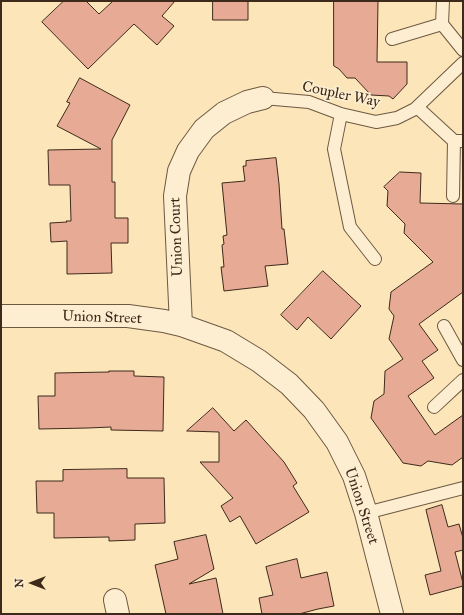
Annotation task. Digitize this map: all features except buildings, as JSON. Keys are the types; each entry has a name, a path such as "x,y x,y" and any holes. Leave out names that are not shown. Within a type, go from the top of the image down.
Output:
{"street":[{"name":"Union Court","path":"181,325 175,196 179,171 188,151 204,129 224,113 246,102 263,98"},
{"name":"Union Street","path":"1,316 128,316 164,321 181,325 226,342 260,361 289,384 314,410 337,442 354,476 366,513 392,614"}],"lane":[{"path":"444,1 442,24 463,50"},
{"path":"392,39 442,24"},
{"name":"Coupler Way","path":"263,98 309,102 340,114 376,122 397,118 415,109 463,63"},
{"path":"417,107 458,141 453,196"},
{"path":"340,114 334,149 350,227 375,259"},
{"path":"444,326 463,360"},
{"path":"434,407 463,380"},
{"path":"366,513 463,488"}]}
